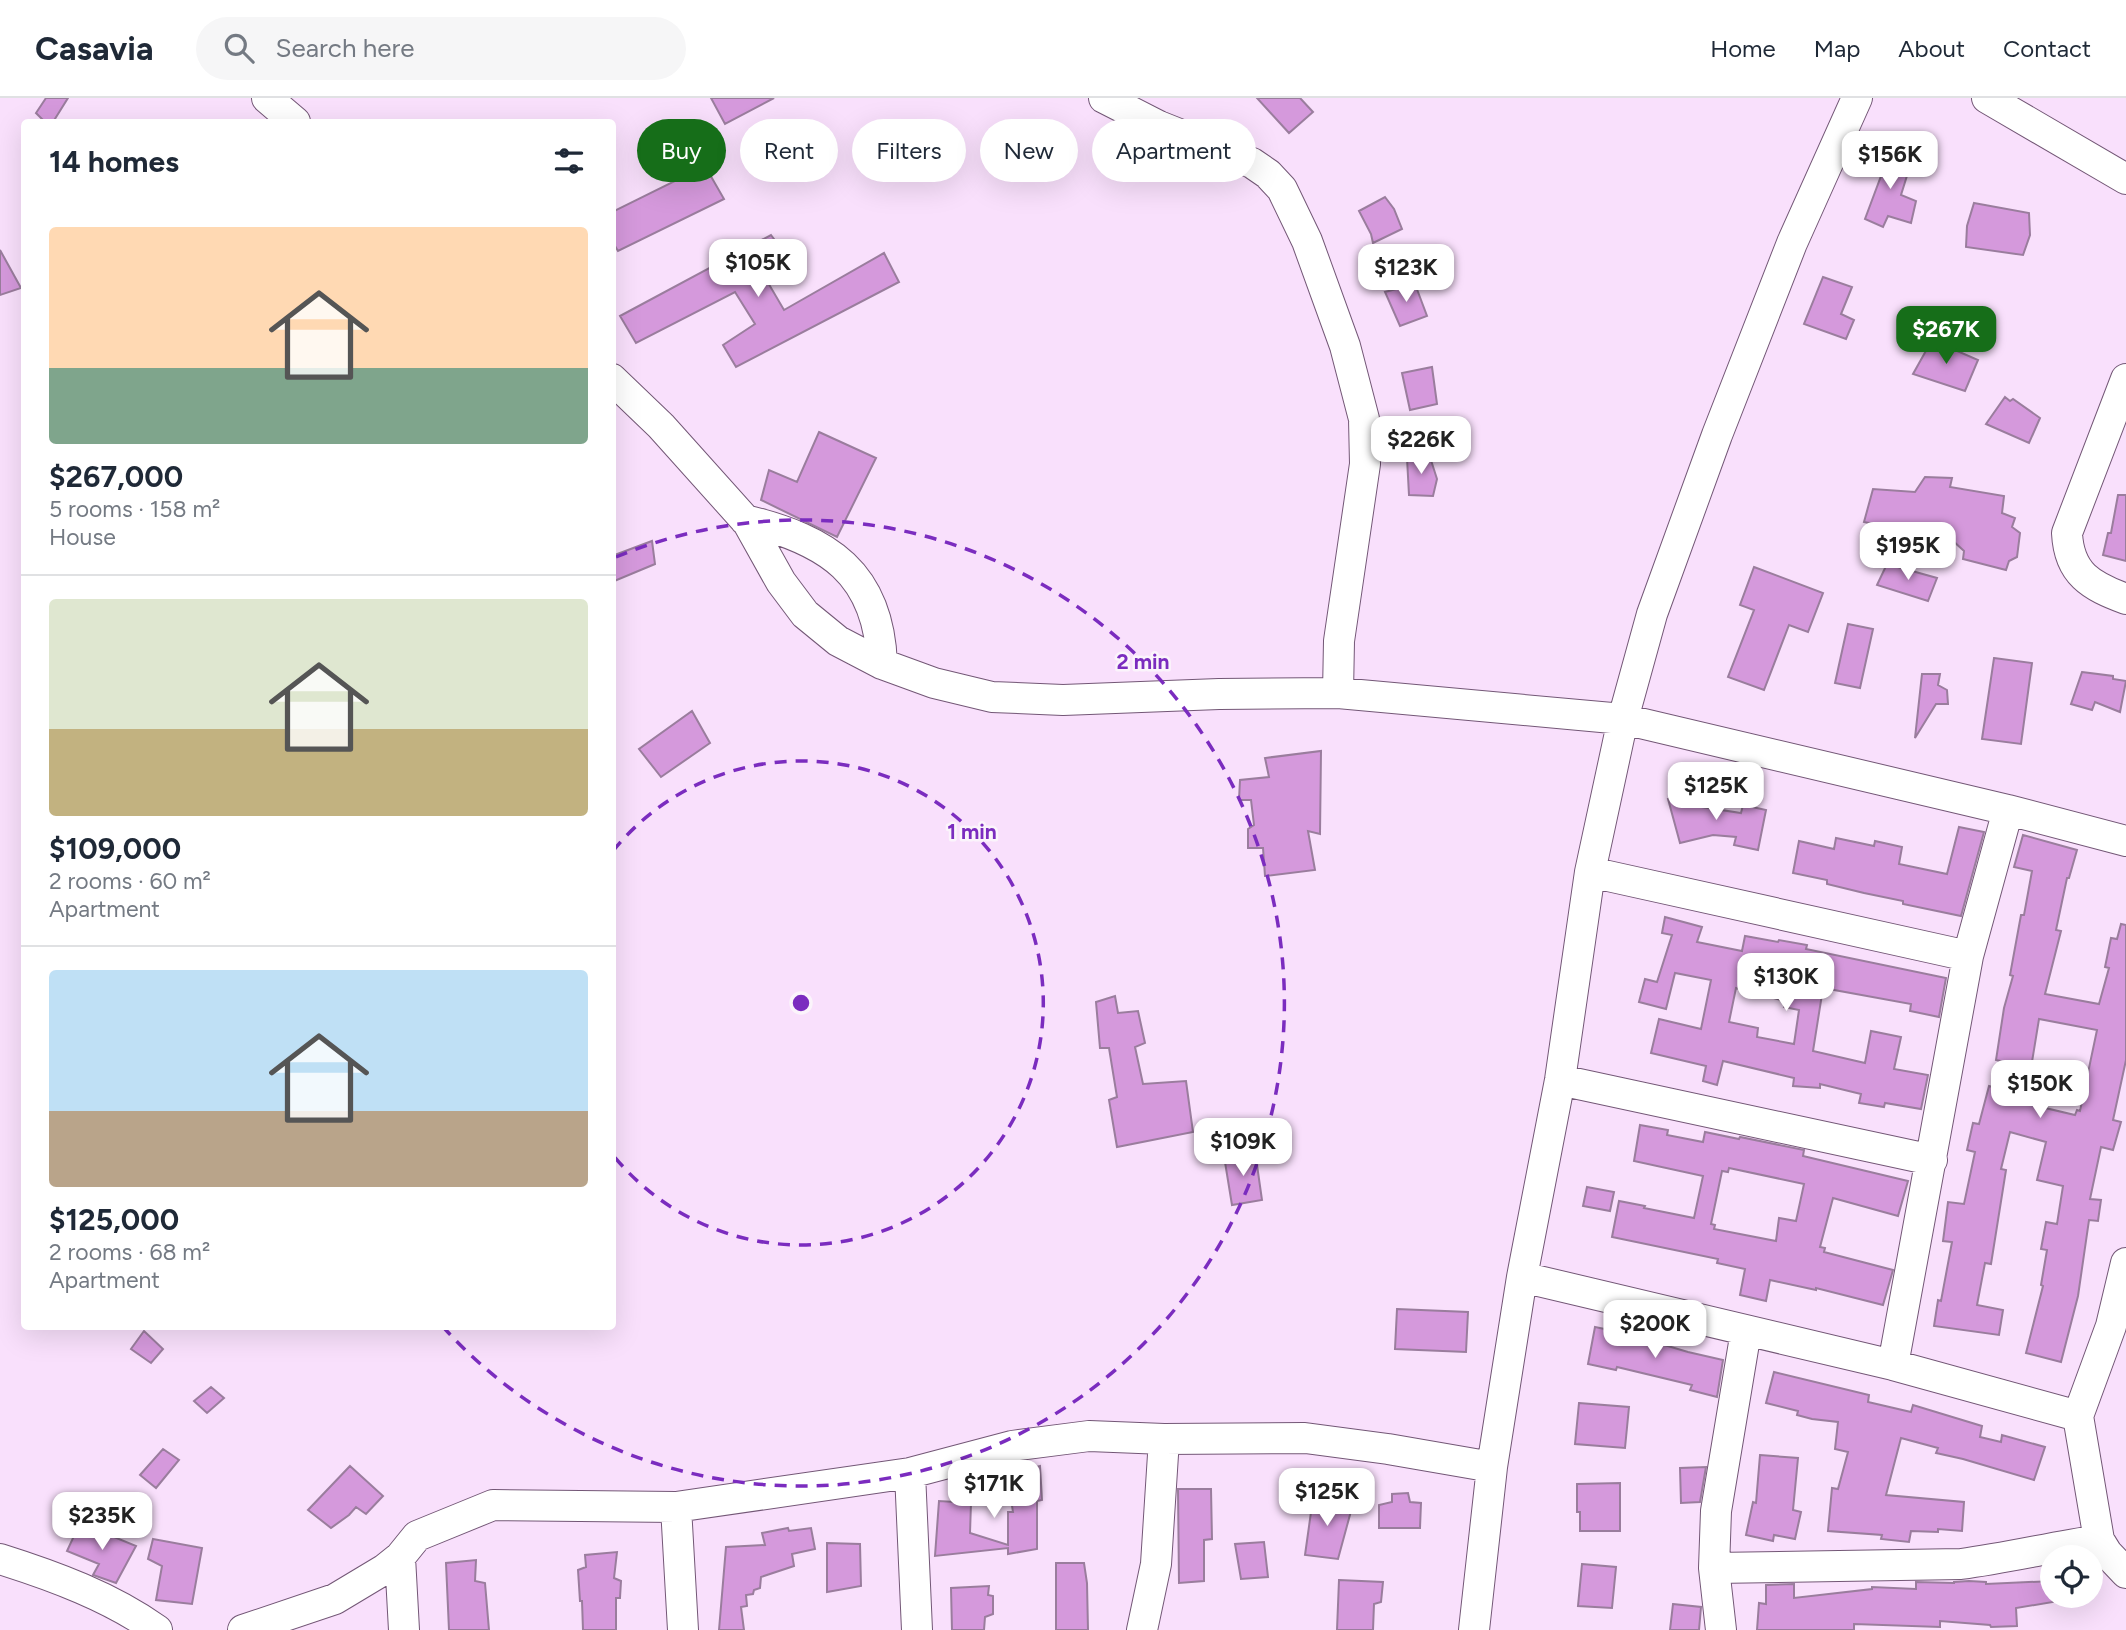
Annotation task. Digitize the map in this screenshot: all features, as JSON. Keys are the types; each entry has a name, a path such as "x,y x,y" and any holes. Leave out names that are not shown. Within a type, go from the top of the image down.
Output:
{"street":[{"path":"267,98 292,119"},
{"path":"1104,98 1159,125 1252,163 1268,174 1282,189 1307,241 1345,346 1364,419 1365,464 1339,641 1338,693"},
{"path":"1474,1630 1492,1467 1522,1277 1560,1080 1590,872 1623,719 1652,614 1712,447 1792,243 1857,98"},
{"path":"1987,98 2126,179"},
{"path":"2126,379 2067,533 2070,559 2084,577 2098,589 2126,599"},
{"path":"616,383 661,426 745,520 804,614 838,641 882,664 934,683 992,697 1063,700 1338,693 1623,719 2008,810 2126,841"},
{"path":"745,520 816,543 845,565 866,594 878,624 882,664"},
{"path":"1893,1365 1968,956 2008,810"},
{"path":"1590,872 1968,956"},
{"path":"1560,1080 1932,1160"},
{"path":"2126,1263 2110,1326 2078,1416 2099,1540 2126,1573"},
{"path":"1522,1277 1893,1365 2078,1416"},
{"path":"1721,1630 1714,1568 1716,1511 1746,1331"},
{"path":"243,1630 335,1599 400,1557 417,1536 493,1505 676,1507 910,1473 1025,1444 1089,1436 1164,1439 1305,1438 1492,1467"},
{"path":"1142,1630 1156,1564 1164,1439"},
{"path":"910,1473 917,1630"},
{"path":"676,1507 683,1630"},
{"path":"1714,1568 1961,1564 2099,1540"},
{"path":"400,1557 404,1630"},
{"path":"0,1559 50,1575 157,1630"}],"building":[{"path":"46,98 68,98 55,119 42,119 36,113"},
{"path":"711,98 774,98 726,123 726,119 722,119"},
{"path":"1257,98 1300,98 1313,112 1289,133"},
{"path":"1874,151 1910,166 1901,195 1916,201 1911,223 1888,216 1883,227 1865,219 1881,176 1867,170"},
{"path":"673,182 714,182 724,199 618,251 616,210"},
{"path":"1385,197 1394,209 1402,229 1373,243 1359,211"},
{"path":"1974,203 2029,213 2030,235 2023,255 1966,247 1967,226"},
{"path":"771,235 789,259 767,281 784,310 884,253 899,282 736,367 723,345 755,324 735,292 636,343 620,316"},
{"path":"0,250 21,288 0,295"},
{"path":"1823,277 1852,287 1841,314 1854,320 1846,339 1804,324"},
{"path":"1415,284 1427,316 1400,326 1385,292"},
{"path":"1932,340 1978,360 1965,391 1913,374"},
{"path":"1432,367 1437,404 1410,410 1402,373"},
{"path":"2005,397 2010,401 2013,399 2040,418 2029,443 1986,424"},
{"path":"819,432 876,458 837,537 761,500 769,470 797,482"},
{"path":"1429,454 1437,479 1433,496 1409,495 1407,458"},
{"path":"1925,477 1952,478 1950,487 2004,496 2002,513 2015,518 2012,527 2020,533 2017,557 2009,561 2006,570 1963,559 1964,551 1952,540 1864,522 1873,489 1915,492"},
{"path":"2118,495 2126,495 2126,561 2103,555 2108,533 2111,533"},
{"path":"652,541 655,564 616,580 616,554"},
{"path":"1887,564 1937,578 1928,601 1877,585"},
{"path":"1754,567 1823,593 1808,632 1789,625 1764,690 1728,677 1754,610 1740,605"},
{"path":"1848,624 1873,629 1860,688 1835,683"},
{"path":"1994,658 2032,663 2021,744 1982,739"},
{"path":"2082,672 2113,676 2113,679 2126,681 2120,712 2095,702 2092,710 2071,704"},
{"path":"1922,674 1940,674 1938,685 1947,690 1948,704 1936,704 1915,738"},
{"path":"692,711 710,743 661,777 639,749"},
{"path":"1321,751 1320,834 1308,831 1315,870 1265,876 1263,848 1248,848 1248,829 1254,825 1251,800 1239,800 1240,780 1269,777 1265,758"},
{"path":"1697,791 1702,807 1741,813 1743,805 1766,810 1758,850 1734,845 1736,837 1713,835 1680,843 1668,799"},
{"path":"1959,827 1984,832 1961,916 1903,904 1903,901 1827,884 1827,880 1793,873 1799,841 1834,849 1836,838 1874,846 1875,841 1902,847 1899,864 1947,874"},
{"path":"2023,835 2077,850 2067,878 2056,930 2061,931 2045,994 2099,1004 2109,968 2105,967 2111,938 2117,939 2121,924 2126,925 2126,1060 2113,1120 2121,1122 2113,1150 2101,1147 2090,1199 2101,1200 2098,1221 2089,1220 2078,1296 2061,1362 2026,1353 2043,1286 2047,1250 2041,1249 2046,1222 2057,1224 2063,1186 2037,1180 2046,1142 2010,1132 2001,1169 2006,1170 1991,1264 1985,1263 1977,1305 2003,1310 1999,1335 1934,1326 1952,1242 1943,1241 1948,1202 1964,1204 1975,1152 1967,1150 1973,1123 1979,1124 1989,1086 2026,1096 2024,1103 2075,1115 2077,1110 2080,1111 2097,1030 2039,1019 2031,1068 1996,1060 2004,1008 2013,976 2010,975 2021,915 2024,915 2032,871 2014,867"},
{"path":"1665,917 1702,927 1697,942 1742,951 1745,936 1778,942 1779,940 1807,945 1806,949 1946,978 1939,1017 1910,1011 1911,1004 1823,988 1813,1051 1865,1063 1871,1031 1901,1037 1894,1069 1928,1075 1921,1109 1885,1103 1884,1107 1859,1103 1861,1094 1820,1084 1820,1088 1793,1086 1794,1078 1723,1061 1717,1085 1703,1081 1706,1066 1651,1053 1659,1019 1701,1029 1711,980 1675,973 1666,1009 1639,1002 1645,979 1657,982 1672,935 1662,933","holes":["1736,988 1785,1001 1784,1007 1799,1010 1794,1044 1757,1037 1758,1028 1729,1022"]},
{"path":"1115,996 1118,1013 1138,1011 1145,1043 1135,1047 1143,1084 1186,1081 1193,1132 1117,1147 1109,1100 1117,1097 1109,1048 1100,1048 1096,1002"},
{"path":"1640,1125 1668,1130 1667,1135 1703,1142 1705,1132 1804,1150 1803,1156 1908,1181 1898,1216 1833,1198 1820,1247 1825,1248 1824,1252 1893,1270 1883,1305 1816,1288 1770,1280 1766,1301 1740,1295 1745,1269 1717,1263 1718,1259 1612,1237 1619,1201 1694,1218 1703,1176 1634,1161","holes":["1729,1168 1804,1184 1796,1221 1779,1218 1776,1241 1714,1229 1715,1225 1711,1224 1722,1171 1728,1172"]},
{"path":"1255,1151 1262,1200 1232,1205 1224,1156"},
{"path":"1587,1187 1614,1192 1610,1211 1583,1206"},
{"path":"1397,1309 1468,1312 1466,1352 1395,1349"},
{"path":"1595,1327 1723,1360 1717,1397 1690,1390 1692,1385 1617,1367 1616,1370 1588,1364"},
{"path":"144,1331 163,1349 151,1363 131,1349"},
{"path":"1774,1372 1869,1395 1868,1402 1911,1412 1913,1405 1982,1426 1980,1437 2001,1442 2002,1435 2045,1447 2034,1480 1936,1453 1938,1448 1901,1438 1886,1495 1964,1502 1962,1531 1911,1531 1909,1542 1881,1539 1882,1535 1828,1531 1832,1488 1838,1489 1848,1452 1835,1449 1838,1422 1812,1419 1797,1415 1798,1411 1766,1403"},
{"path":"211,1387 224,1398 207,1413 194,1401"},
{"path":"1579,1403 1629,1407 1625,1448 1575,1444"},
{"path":"163,1449 179,1460 156,1488 140,1475"},
{"path":"1760,1455 1798,1458 1793,1510 1801,1512 1795,1539 1774,1535 1773,1541 1746,1535 1753,1502 1756,1503"},
{"path":"350,1466 383,1496 366,1514 356,1507 331,1528 308,1510"},
{"path":"1040,1466 1042,1500 1037,1501 1037,1549 1008,1554 1008,1548 935,1556 939,1501 971,1503 970,1533 1008,1545 1008,1512 1013,1512 1007,1474"},
{"path":"1706,1467 1700,1502 1681,1503 1680,1468"},
{"path":"1620,1483 1620,1531 1580,1531 1577,1484"},
{"path":"1178,1489 1211,1489 1212,1539 1204,1540 1204,1581 1179,1583"},
{"path":"1408,1493 1410,1502 1421,1503 1420,1528 1379,1528 1379,1505 1392,1502 1392,1494"},
{"path":"1323,1495 1347,1498 1342,1513 1351,1511 1338,1559 1305,1555 1312,1505 1323,1508"},
{"path":"80,1523 136,1546 116,1583 93,1575 99,1564 67,1551"},
{"path":"788,1528 789,1531 811,1528 815,1549 792,1554 794,1566 761,1577 760,1588 754,1590 753,1594 746,1595 747,1606 741,1607 744,1630 719,1630 726,1547 765,1545 762,1533"},
{"path":"153,1539 202,1548 192,1604 156,1600 162,1566 148,1559"},
{"path":"1264,1542 1268,1577 1241,1579 1235,1544"},
{"path":"827,1543 860,1544 861,1586 827,1592"},
{"path":"617,1552 614,1578 621,1581 620,1598 616,1598 616,1630 583,1630 578,1570 586,1567 585,1555"},
{"path":"476,1560 475,1581 485,1583 489,1630 449,1630 446,1563"},
{"path":"1056,1563 1084,1563 1088,1630 1056,1630"},
{"path":"1582,1564 1616,1567 1612,1608 1578,1606"},
{"path":"1339,1580 1383,1582 1381,1602 1374,1604 1373,1630 1337,1630"},
{"path":"1916,1582 1986,1584 2040,1582 2040,1604 2016,1608 2017,1626 1991,1627 1940,1621 1940,1627 1854,1624 1854,1630 1757,1630 1759,1603 1766,1604 1766,1585 1794,1584 1794,1598 1872,1587 1916,1589"},
{"path":"989,1586 988,1595 993,1596 993,1614 985,1617 984,1630 952,1630 951,1588"},
{"path":"1673,1604 1701,1607 1699,1630 1670,1630"}]}
